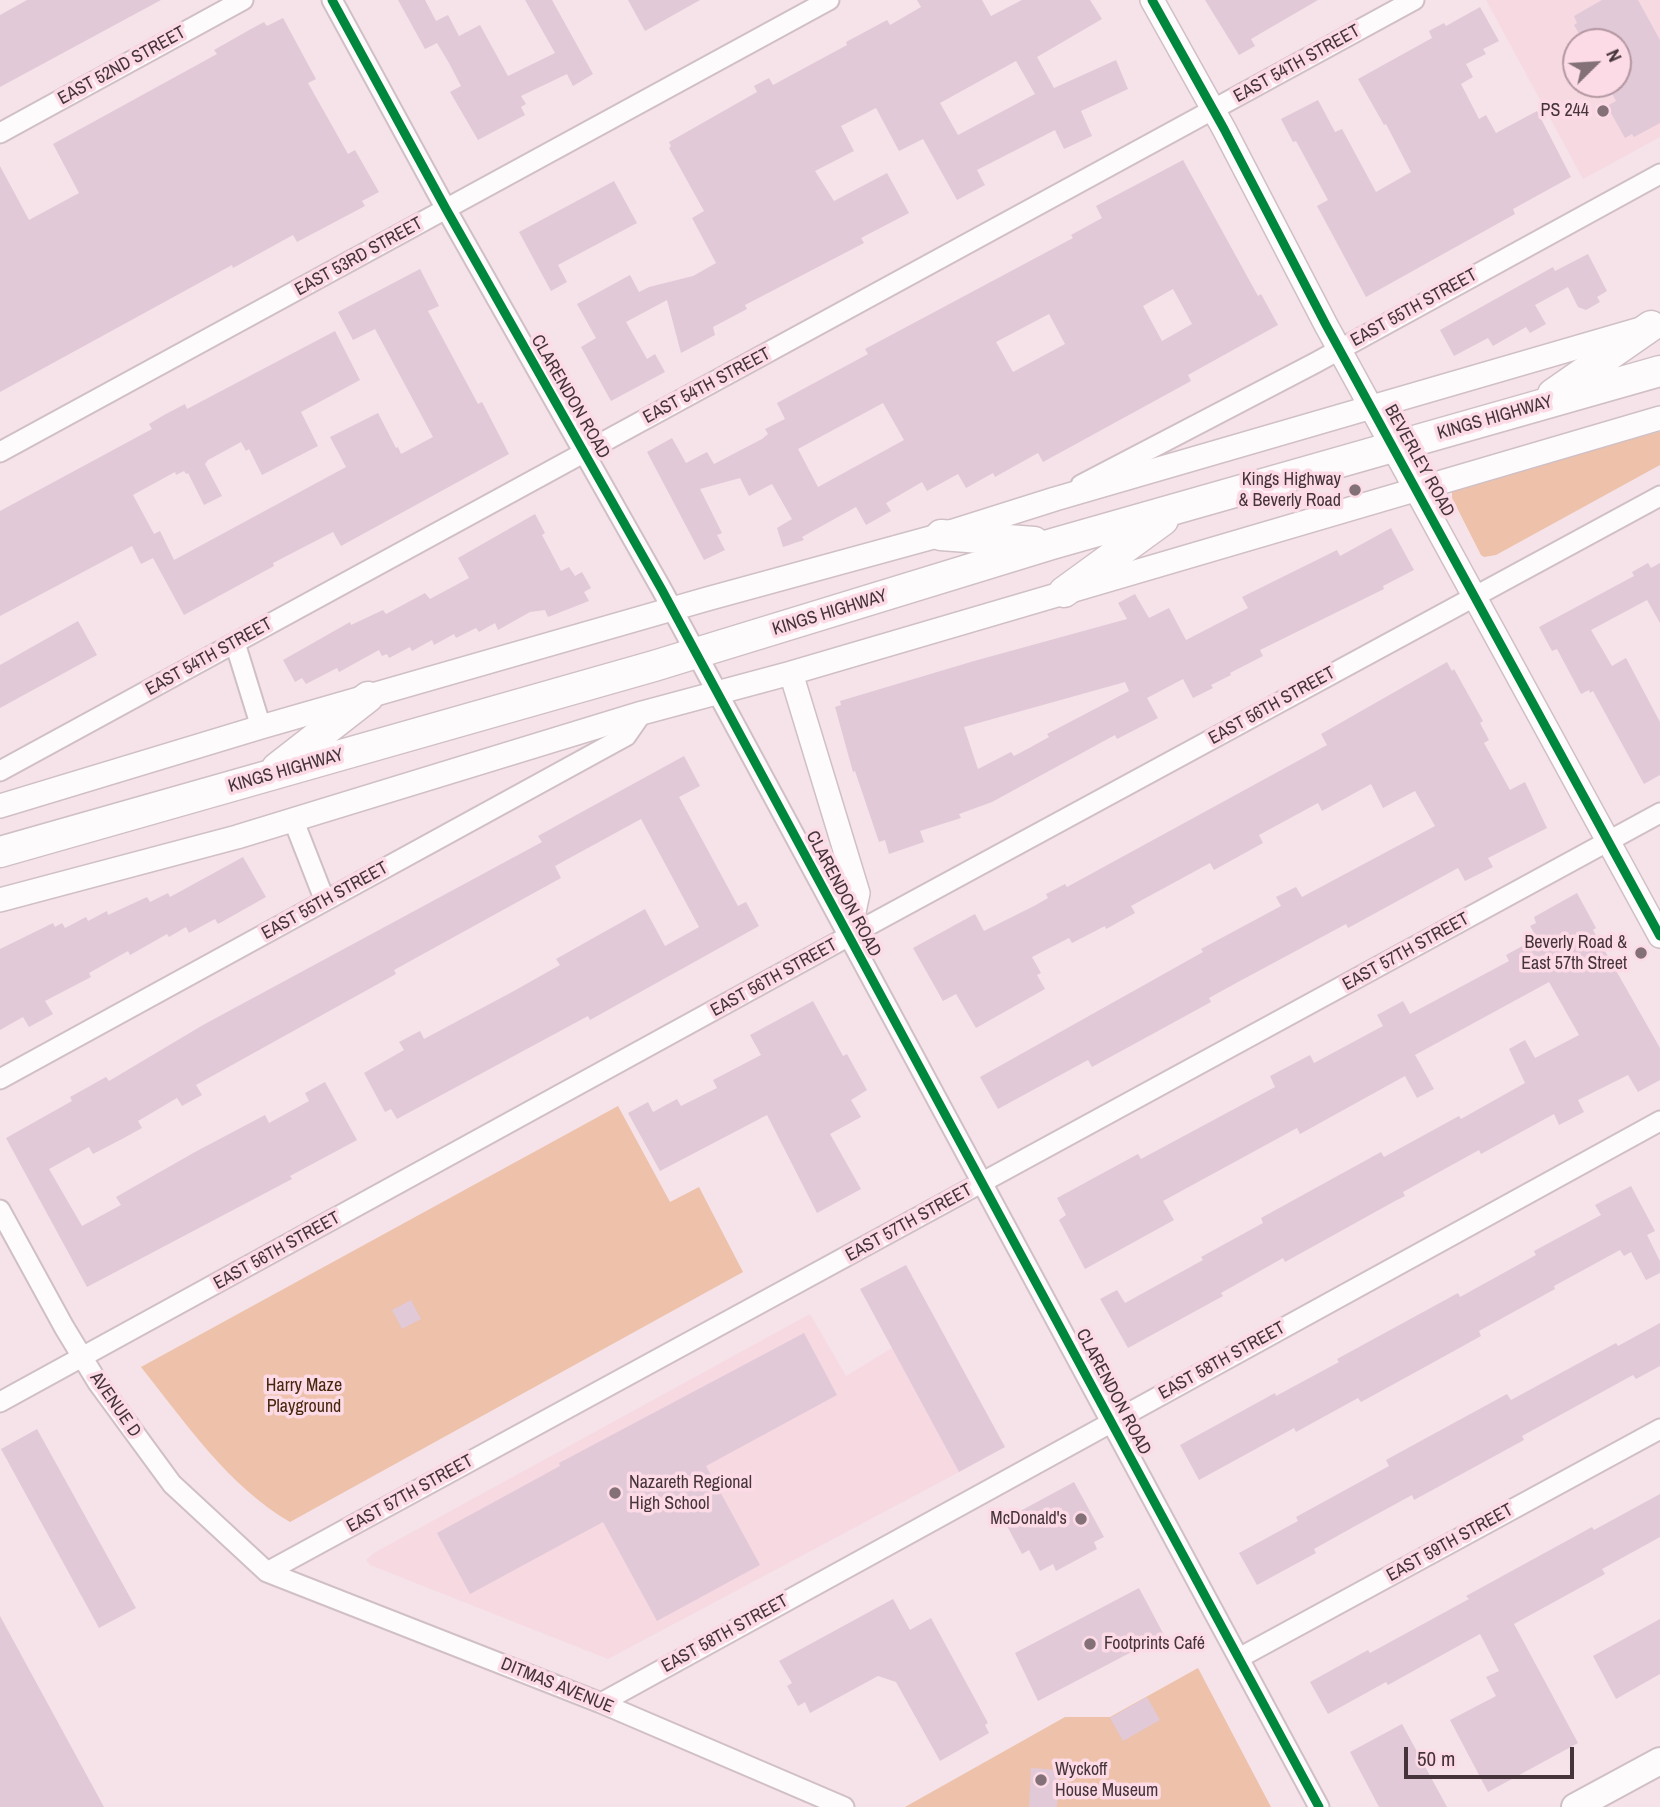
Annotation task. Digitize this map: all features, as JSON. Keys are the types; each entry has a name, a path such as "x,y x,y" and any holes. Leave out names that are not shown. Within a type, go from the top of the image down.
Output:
{"main road":[{"path":"1532,408 1655,325"},
{"name":"KINGS HIGHWAY","path":"0,852 696,654 1052,544 1660,371"},
{"path":"1064,592 1180,508"},
{"path":"941,535 1052,544"},
{"path":"266,777 368,696"},
{"path":"1575,1807 1660,1761"}],"street":[{"name":"EAST 52ND STREET","path":"0,133 243,0"},
{"name":"CLARENDON ROAD","path":"332,0 446,209 672,610 1320,1807"},
{"name":"EAST 53RD STREET","path":"0,452 829,0"},
{"name":"BEVERLEY ROAD","path":"1152,0 1339,349 1660,936"},
{"name":"EAST 54TH STREET","path":"0,771 1414,0"},
{"name":"EAST 55TH STREET","path":"1055,499 1339,349 1660,174"},
{"path":"0,806 261,727 941,535 1055,499 1655,325"},
{"path":"0,901 293,819 642,713 791,673 1660,418"},
{"name":"EAST 56TH STREET","path":"0,1402 849,936 1660,496"},
{"path":"235,643 261,727"},
{"path":"791,673 858,892 849,936"},
{"name":"EAST 55TH STREET","path":"0,1079 626,736 642,713"},
{"name":"EAST 57TH STREET","path":"267,1572 1660,813"},
{"path":"293,819 325,901"},
{"name":"EAST 58TH STREET","path":"601,1703 1660,1121"},
{"name":"AVENUE D","path":"0,1210 98,1382 172,1484 267,1572"},
{"name":"EAST 59TH STREET","path":"1239,1658 1660,1429"},
{"name":"DITMAS AVENUE","path":"267,1572 601,1703 844,1807"}],"shaded area":[{"name":"PS 244","path":"1486,0 1660,0 1660,137 1583,179"},
{"name":"Nazareth Regional High School","path":"810,1314 846,1376 892,1348 959,1472 608,1659 370,1565 366,1560 374,1553"}],"green space":[{"path":"1660,432 1660,465 1496,555 1481,555 1452,498 1452,491 1456,487"},
{"name":"Harry Maze Playground","path":"618,1106 670,1202 699,1187 743,1272 290,1522 227,1472 141,1367"},
{"path":"1198,1668 1271,1807 905,1807 1065,1717 1110,1717"}],"building":[{"path":"27,0 161,0 0,87 0,15"},
{"path":"398,0 425,0 436,21 448,15 459,36 480,25 508,76 555,53 525,0 552,0 593,74 573,86 567,74 521,96 526,104 521,107 525,115 478,140 450,92 461,86 449,63 437,43 425,49"},
{"path":"628,0 700,0 645,31"},
{"path":"917,0 982,0 991,16 1022,0 1090,0 1102,19 1037,57 1054,88 1116,60 1128,89 1081,111 1092,136 1064,149 1055,130 977,170 985,185 957,200 923,139 899,151 876,108 841,126 854,151 815,171 834,201 887,173 909,213 861,238 864,243 745,305 747,309 713,327 715,335 681,353 667,300 626,322 647,359 655,354 665,372 611,401 581,347 596,338 577,304 630,275 639,292 693,276 716,263 692,218 704,211 669,148 669,142 757,92 754,86 769,78 773,85 887,20 890,25 921,7","holes":["1016,61 1035,94 958,135 940,103"]},
{"path":"1205,0 1318,0 1251,39 1255,46 1239,55"},
{"path":"1602,0 1638,0 1660,40 1660,123 1634,137 1632,134 1625,138 1607,106 1616,101 1614,98 1632,98 1632,28 1576,28 1574,16"},
{"path":"1480,7 1499,41 1483,49 1486,54 1466,64 1473,77 1461,84 1479,119 1486,115 1496,133 1537,111 1571,177 1513,209 1515,214 1366,297 1317,206 1328,200 1281,119 1318,100 1335,132 1342,129 1376,192 1411,172 1358,79 1432,38 1429,31 1444,23 1446,26"},
{"path":"283,18 316,79 308,83 348,154 355,150 379,192 362,201 365,206 297,242 293,235 233,268 232,265 0,392 0,166 29,220 79,193 53,144 217,54 214,50 251,29 264,22 267,26"},
{"path":"1183,160 1258,296 1261,294 1278,325 1188,375 1191,381 1043,462 1038,453 995,477 993,473 966,488 958,474 927,491 922,482 886,503 891,511 866,525 856,507 802,537 804,540 783,547 777,528 792,519 772,484 749,496 740,478 700,489 722,533 717,535 725,550 704,560 647,452 672,438 686,463 707,452 714,464 762,439 768,434 765,429 785,419 777,403 868,354 865,349 1073,238 1071,235 1102,218 1096,206","holes":["1173,289 1192,324 1162,341 1143,306","1049,314 1065,344 1013,372 996,342","883,403 904,440 818,487 798,449"]},
{"path":"614,181 637,223 558,265 567,282 551,291 519,232"},
{"path":"1588,254 1607,291 1597,297 1600,302 1586,310 1578,307 1568,287 1535,305 1546,324 1530,333 1526,327 1493,346 1488,338 1454,356 1440,330 1553,267 1555,271"},
{"path":"420,269 439,306 428,311 478,404 482,402 509,454 341,546 333,532 273,563 274,566 184,615 153,558 141,564 132,546 0,616 0,511 152,429 149,424 164,415 185,404 187,409 335,331 360,380 301,412 318,446 262,475 249,449 246,451 241,442 205,464 222,496 204,505 188,473 184,471 176,475 175,472 133,495 154,534 160,531 174,560 346,467 330,437 378,413 401,454 433,437 375,329 353,340 338,312"},
{"path":"535,514 545,533 542,535 561,571 569,567 575,576 582,572 591,588 584,592 589,601 548,617 545,610 530,612 498,630 495,623 479,632 476,628 456,638 454,634 434,645 432,640 412,651 410,647 389,658 387,654 382,656 379,650 339,672 337,668 306,684 302,678 295,682 283,660 350,622 351,625 383,610 386,614 425,593 430,599 469,578 458,558"},
{"path":"1391,528 1414,570 1383,586 1384,589 1260,650 1263,656 1230,673 1231,675 1211,685 1213,688 1193,698 1183,679 1147,698 1158,718 1117,739 1115,735 992,802 959,814 961,818 920,831 924,842 889,854 885,840 879,842 855,771 853,772 835,707 841,705 840,701 1127,619 1118,603 1135,594 1149,618 1169,608 1186,640 1248,608 1242,597 1337,550 1340,556","holes":["1125,682 1129,691 1047,734 1049,737 1014,756 1011,752 978,769 964,727"]},
{"path":"1648,563 1651,568 1660,563 1660,623 1647,600 1591,630 1612,666 1626,658 1660,722 1660,775 1644,784 1593,691 1581,694 1557,649 1552,651 1539,627 1634,576 1632,572"},
{"path":"78,621 97,655 0,708 0,665"},
{"path":"1447,662 1452,671 1454,669 1483,721 1480,723 1489,740 1484,743 1510,790 1525,782 1547,828 1488,858 1493,867 1465,881 1458,868 1348,928 1346,924 1238,982 1209,998 1211,1002 1092,1067 1088,1060 998,1109 980,1077 1203,952 1201,949 1281,906 1276,897 1296,887 1302,897 1435,826 1415,791 1383,808 1371,784 1322,811 1318,803 1259,835 1263,843 1214,870 1210,863 1131,906 1135,913 1106,929 1105,926 1072,943 1069,938 1032,957 1041,973 1037,975 1045,989 976,1028 956,994 943,1001 913,948 975,914 984,931 1034,906 1048,898 1046,894 1065,884 1067,887 1327,745 1321,734"},
{"path":"684,756 700,786 679,797 738,906 746,902 759,926 590,1020 588,1016 397,1119 391,1109 385,1112 364,1073 404,1050 399,1042 420,1031 424,1039 512,992 560,965 556,959 645,909 665,946 699,927 641,819 555,866 561,878 394,970 396,974 196,1085 202,1095 182,1106 177,1098 138,1121 142,1128 93,1154 89,1147 49,1169 82,1226 121,1205 116,1197 195,1152 265,1115 269,1123 309,1101 305,1093 325,1082 357,1140 290,1176 292,1179 87,1287 6,1138 72,1101 70,1097 106,1077 109,1081 203,1025 542,842 538,836"},
{"path":"243,857 266,897 218,924 215,919 189,933 186,927 169,937 167,934 130,955 128,951 89,973 91,977 45,1001 53,1014 29,1027 23,1017 0,1030 0,949 53,923 55,927 62,923 65,928 86,917 88,921 107,911 108,915 147,897 150,902 168,893 170,897"},
{"path":"1577,893 1596,928 1593,930 1660,1048 1660,1080 1638,1092 1628,1075 1578,1100 1584,1112 1559,1125 1554,1114 1481,1154 1479,1150 1403,1192 1405,1196 1285,1262 1283,1258 1221,1293 1223,1296 1128,1348 1100,1299 1117,1290 1125,1303 1263,1223 1261,1218 1381,1152 1384,1157 1459,1116 1461,1119 1525,1083 1509,1049 1525,1040 1535,1058 1579,1035 1549,982 1415,1055 1434,1089 1417,1098 1405,1076 1300,1134 1297,1128 1163,1201 1174,1220 1085,1269 1059,1220 1066,1215 1057,1198 1138,1154 1141,1159 1275,1087 1270,1076 1310,1055 1314,1063 1383,1026 1377,1015 1403,1001 1410,1014 1509,961 1506,955 1537,938 1530,926 1536,923 1534,917"},
{"path":"813,1001 843,1056 847,1054 867,1090 851,1100 861,1117 830,1134 861,1189 817,1213 767,1115 660,1171 628,1113 648,1102 653,1112 677,1099 681,1106 717,1088 713,1080 761,1055 750,1035"},
{"path":"1631,1186 1655,1231 1647,1235 1660,1261 1660,1273 1646,1280 1631,1252 1624,1256 1620,1250 1479,1331 1481,1336 1361,1402 1358,1398 1296,1432 1294,1428 1199,1480 1180,1445 1275,1393 1276,1396 1339,1362 1337,1359 1458,1293 1460,1297 1536,1255 1534,1251 1601,1215 1595,1205"},
{"path":"906,1265 1005,1447 959,1472 860,1289"},
{"path":"411,1300 421,1319 402,1329 392,1310"},
{"path":"1660,1323 1660,1366 1636,1379 1633,1375 1522,1436 1524,1440 1414,1500 1412,1495 1314,1549 1316,1553 1257,1585 1239,1553 1298,1521 1296,1517 1389,1466 1386,1460 1406,1449 1507,1394 1511,1400 1616,1343 1618,1346"},
{"name":"Nazareth Regional High School","path":"804,1333 837,1395 706,1466 760,1565 657,1621 603,1522 470,1594 437,1533 560,1466 559,1463"},
{"path":"37,1429 136,1608 99,1628 1,1449"},
{"path":"1074,1482 1104,1537 1094,1542 1097,1549 1056,1571 1053,1564 1040,1571 1029,1550 1022,1554 1006,1524 1014,1520 1011,1516"},
{"path":"1660,1494 1660,1537 1602,1569 1605,1574 1514,1624 1578,1743 1488,1792 1450,1720 1496,1696 1486,1677 1499,1671 1480,1634 1388,1685 1386,1682 1328,1714 1310,1682 1469,1599 1466,1596 1592,1527 1594,1530"},
{"name":"Footprints Café","path":"1139,1588 1164,1635 1038,1701 1015,1653"},
{"path":"893,1599 910,1630 931,1618 988,1723 985,1725 989,1733 940,1761 896,1682 878,1676 810,1713 805,1702 798,1706 787,1686 792,1683 779,1661"},
{"path":"0,1616 104,1807 0,1807"},
{"path":"1660,1619 1660,1674 1616,1699 1593,1656"},
{"path":"1147,1697 1160,1720 1123,1741 1110,1718"},
{"path":"1402,1724 1447,1807 1379,1807 1350,1752"},
{"path":"1031,1768 1059,1770 1057,1807 1029,1807"}],"cycle path":[{"path":"332,0 446,209 662,590 1319,1807"},
{"path":"1152,0 1660,936"}],"place":[{"name":"PS 244","path":"1603,111"},
{"name":"Kings Highway & Beverly Road","path":"1355,490"},
{"name":"Beverly Road & East 57th Street","path":"1641,953"},
{"name":"Nazareth Regional High School","path":"615,1493"},
{"name":"McDonald's","path":"1081,1519"},
{"name":"Footprints Café","path":"1090,1644"},
{"name":"Wyckoff House Museum","path":"1041,1780"}]}
